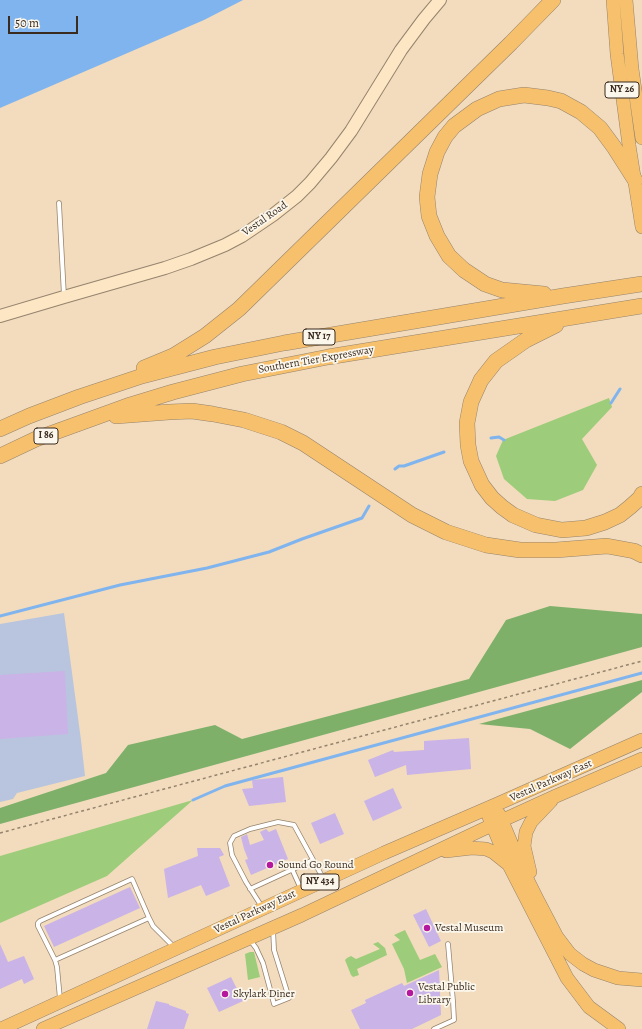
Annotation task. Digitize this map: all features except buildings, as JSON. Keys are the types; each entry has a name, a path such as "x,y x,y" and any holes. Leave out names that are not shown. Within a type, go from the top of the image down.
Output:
{"highway":[{"path":"79,397 173,356 205,336 239,309 553,0"},
{"path":"563,296 502,290 485,284 464,270 449,256 437,236 429,216 427,197 430,174 437,152 445,138 454,126 477,109 499,99 524,95 548,98 561,101 581,112 600,128 635,180"},
{"name":"Southern Tier Expressway","path":"0,429 28,416 79,397 142,376 216,357 269,346 642,284"},
{"name":"Southern Tier Expressway","path":"0,456 93,418 173,392 242,374 335,356 642,306"},
{"path":"568,319 526,340 496,361 481,380 471,402 467,423 468,445 471,461 482,485 492,498 513,515 536,525 562,530 586,528 620,515 640,498 642,494"},
{"path":"93,418 192,411 244,420 282,432 303,443 412,516 446,532 486,545 520,550 556,550 607,546 634,551 642,555"}],"main road":[{"name":"NY 26","path":"613,0 617,54 642,227"},
{"name":"NY 26","path":"626,0 632,69 642,138"},
{"name":"Vestal Parkway East","path":"1,1029 384,853 642,740"},
{"name":"Vestal Parkway East","path":"43,1029 272,928 556,796 642,759"},
{"path":"537,899 524,846 526,832 531,822 556,796"},
{"path":"490,807 557,938 570,954 594,970 618,978 642,980"},
{"path":"497,823 509,865 567,978 589,1007 619,1029"},
{"path":"435,852 472,848 486,850 493,852 509,865"}],"street":[{"name":"Vestal Road","path":"0,316 165,268 205,254 242,236 257,226 284,206 310,183 332,158 351,131 401,50 440,0"}],"lane":[{"path":"58,203 64,297"},
{"path":"263,909 250,889 232,855 230,843 234,836 250,829 278,822 294,825 324,881"},
{"path":"250,889 313,860"},
{"path":"292,869 301,891"},
{"path":"60,1002 57,967 38,923 129,880 132,879 133,881 148,918 158,931 176,949"},
{"path":"55,960 148,918"},
{"path":"249,938 256,948 263,963 274,1004 289,998 274,950 272,928"},
{"path":"434,1029 454,1020 448,944"}],"path":[{"path":"0,833 642,661"}],"shaded area":[{"path":"64,613 85,776 17,793 13,799 0,802 0,624"}],"green space":[{"path":"609,398 612,407 582,439 597,465 583,490 555,501 527,499 504,479 496,456 503,440"},
{"path":"550,606 642,614 642,647 0,824 0,808 106,773 128,745 215,725 242,739 469,679 506,620"},
{"path":"642,680 642,692 570,749 530,729 479,724"},
{"path":"193,800 107,876 0,923 0,856"},
{"path":"405,930 420,960 435,954 442,967 407,983 404,969 392,944 400,940 394,935"},
{"path":"378,942 385,948 387,955 357,969 359,975 353,977 345,960 351,956 356,959 380,949 373,944"},
{"path":"254,952 260,977 248,980 245,954"}],"water":[{"path":"0,0 243,0 204,20 0,108"}],"waterway":[{"path":"611,403 620,389"},
{"path":"491,438 499,437 504,440"},
{"path":"395,469 399,466 404,466 444,452"},
{"path":"0,616 120,585 207,568 269,552 362,518 369,506"},
{"path":"193,800 225,786 642,673"}],"place":[{"name":"Sound Go Round","path":"270,865"},
{"name":"Vestal Museum","path":"427,928"},
{"name":"Vestal Public Library","path":"410,993"},
{"name":"Skylark Diner","path":"225,994"}]}
